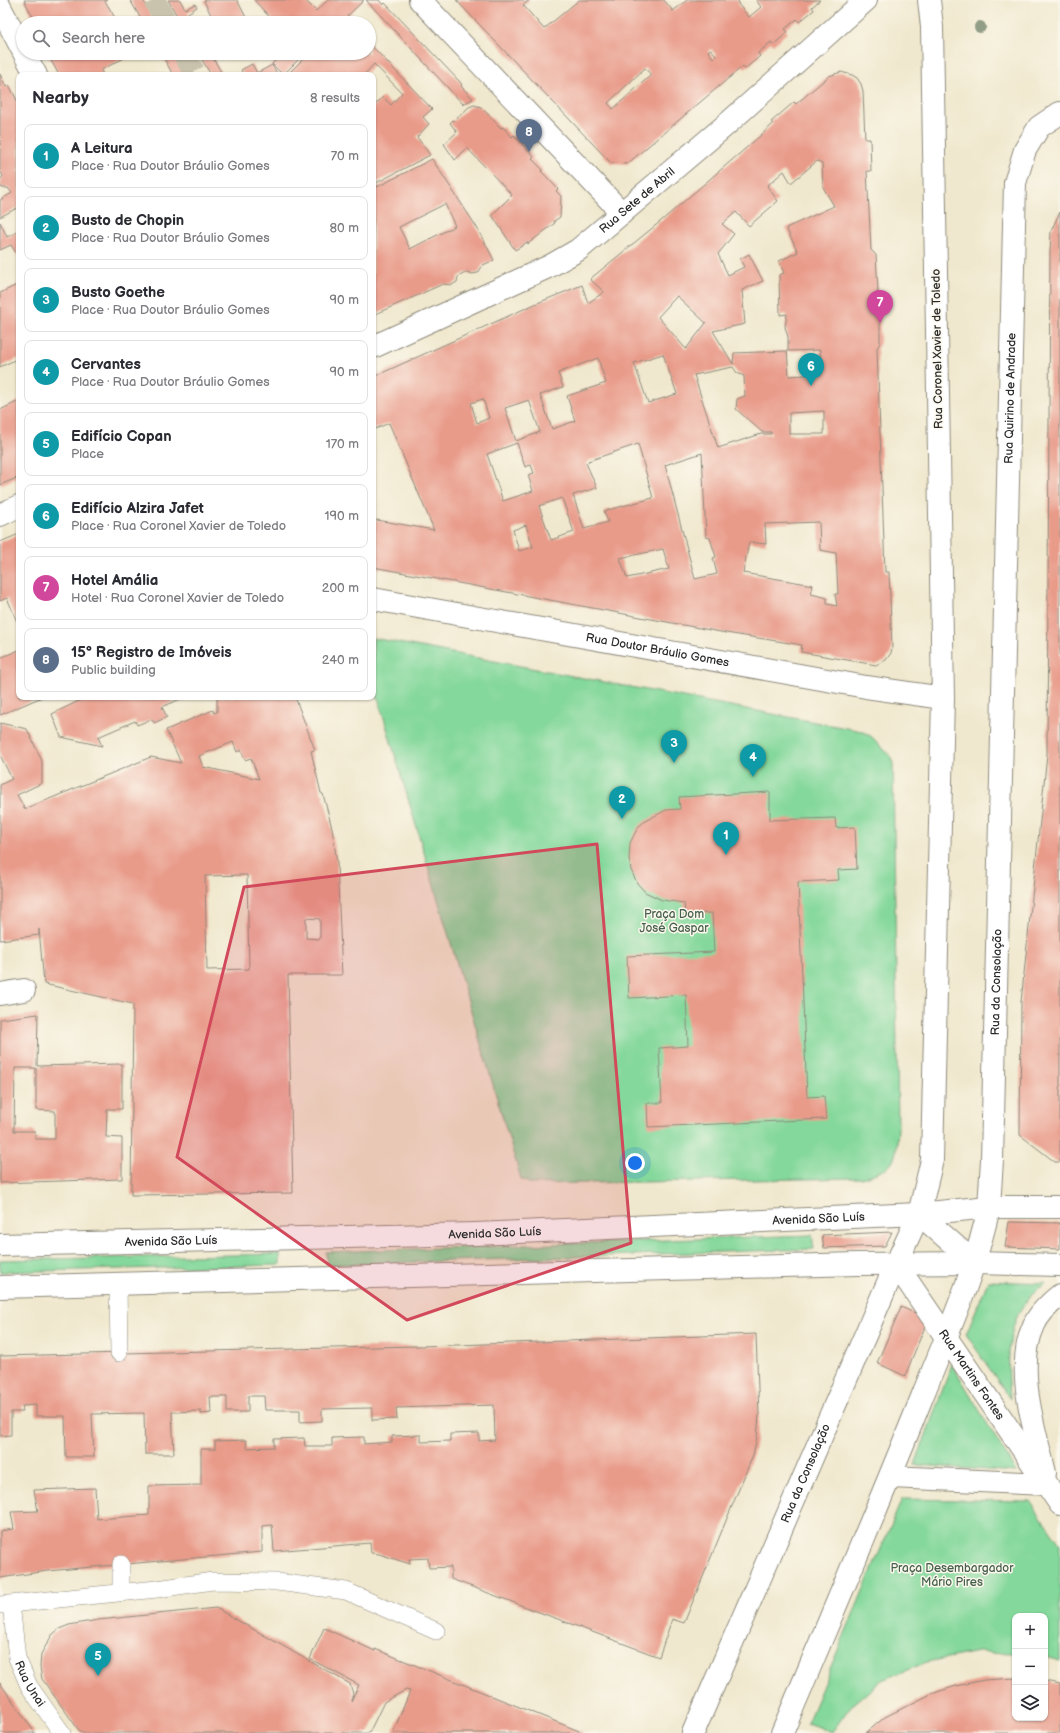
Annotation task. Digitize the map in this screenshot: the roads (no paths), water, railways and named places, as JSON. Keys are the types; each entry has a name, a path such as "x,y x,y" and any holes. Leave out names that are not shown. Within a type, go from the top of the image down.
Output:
{"main road":[{"path":"420,0 622,213"},
{"name":"Rua Sete de Abril","path":"376,346 550,266 578,250 727,124 866,0"},
{"name":"Rua Coronel Xavier de Toledo","path":"929,0 932,27 943,698"},
{"path":"0,7 16,37"},
{"path":"28,60 34,72"},
{"name":"Rua Quirino de Andrade","path":"1003,700 1015,183 1025,150 1039,127 1060,113"},
{"path":"0,515 16,507"},
{"name":"Rua Doutor Bráulio Gomes","path":"376,600 866,687 943,698"},
{"name":"Rua da Consolação","path":"693,1733 919,1214 932,1160 943,698"},
{"name":"Rua da Consolação","path":"782,1733 890,1477 975,1263 990,1206 1003,700"},
{"path":"0,994 24,990"},
{"name":"Avenida São Luís","path":"0,1246 475,1234 919,1214 990,1206 1060,1207"},
{"path":"919,1214 975,1263"},
{"path":"0,1287 896,1264 975,1263 1060,1265"},
{"name":"Rua Martins Fontes","path":"896,1264 1060,1504"},
{"name":"Rua Martins Fontes","path":"1047,1484 1030,1412 1026,1386 1026,1364 1028,1342 1034,1325 1042,1313 1060,1295"},
{"path":"890,1477 1047,1484"}],"lane":[{"path":"118,1284 119,1353"},
{"path":"121,1564 121,1592"},
{"path":"5,1604 157,1589 213,1581 277,1582 346,1591 436,1631"},
{"name":"Rua Unai","path":"5,1604 17,1658 29,1686 62,1733"}],"tunnel":[{"path":"154,0 163,16"},
{"path":"187,60 194,72"}],"place":[{"name":"15º Registro de Imóveis","path":"529,152"},
{"name":"Hotel Amália","path":"880,323"},
{"name":"Edifício Alzira Jafet","path":"811,386"},
{"name":"Busto Goethe","path":"674,763"},
{"name":"Cervantes","path":"753,777"},
{"name":"Busto de Chopin","path":"622,819"},
{"name":"A Leitura","path":"726,855"},
{"name":"Edifício Copan","path":"98,1676"}],"park label":[{"name":"Praça Dom José Gaspar","path":"674,921"},
{"name":"Praça Desembargador Mário Pires","path":"952,1575"}]}
